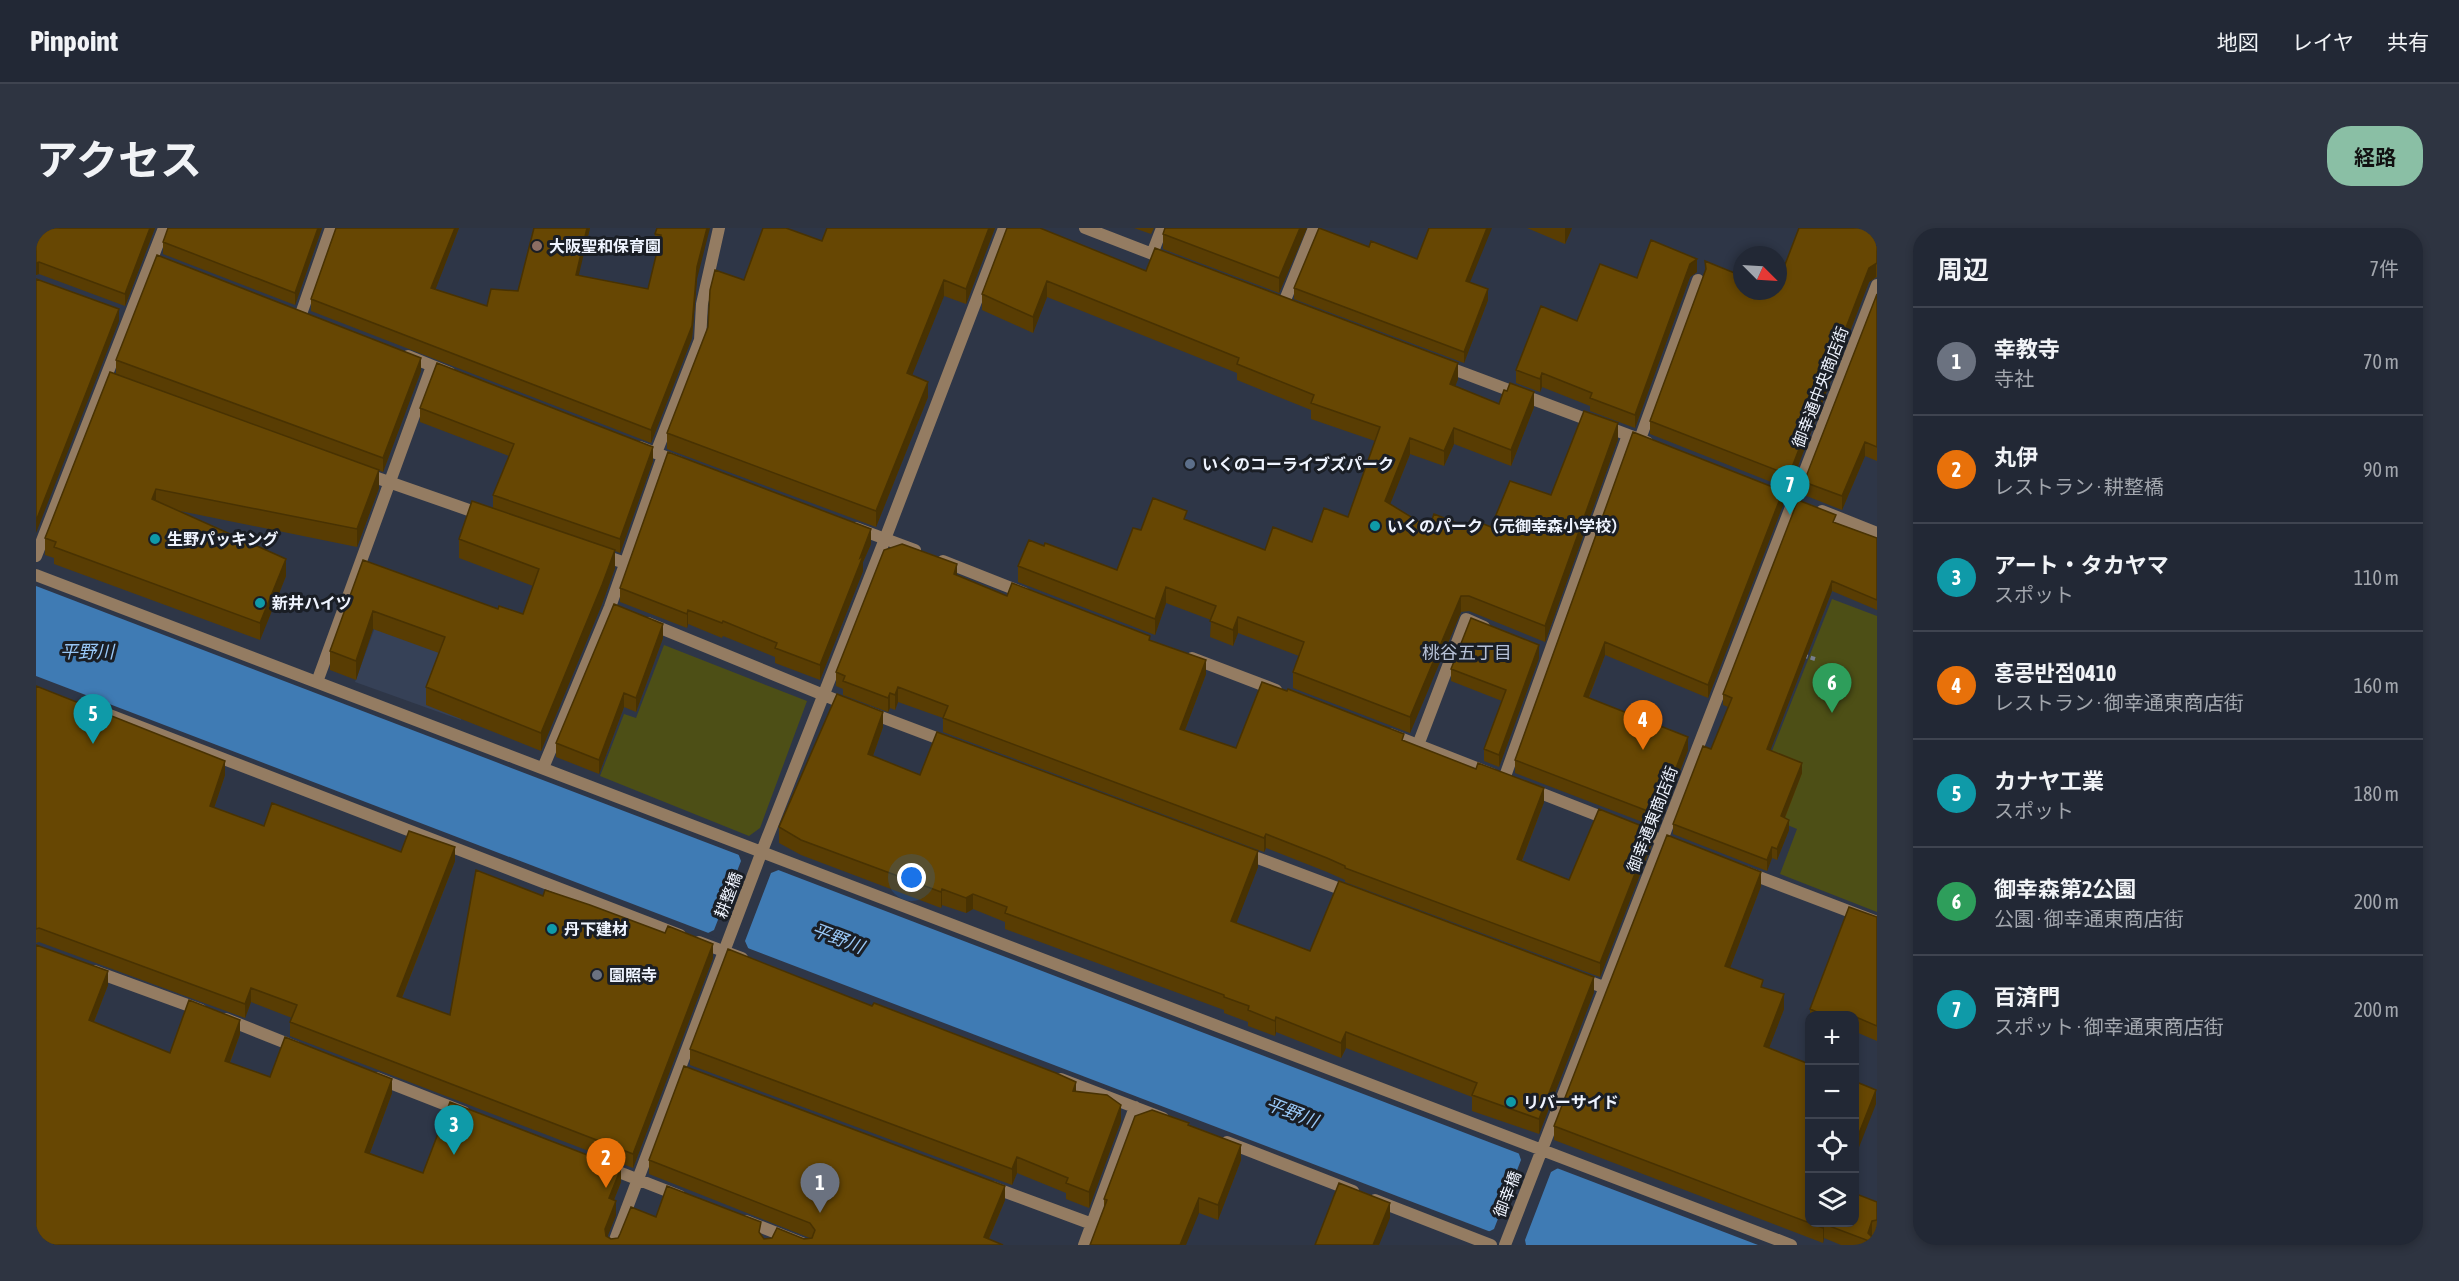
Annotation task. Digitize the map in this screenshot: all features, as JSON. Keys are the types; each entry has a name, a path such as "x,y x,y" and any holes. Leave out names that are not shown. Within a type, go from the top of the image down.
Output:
{"street":[{"path":"36,556 111,381 125,315 157,260 164,228"},
{"path":"301,315 331,228"},
{"path":"543,768 615,609 625,563 659,455 700,340 702,304 719,228"},
{"name":"耕整橋","path":"613,1245 686,1072 726,947 760,856 1004,228"},
{"path":"1085,228 1185,267"},
{"path":"1152,254 1162,228"},
{"path":"1283,305 1314,228"},
{"path":"1504,779 1544,651 1698,280"},
{"name":"御幸通中央商店街","path":"1789,498 1877,285"},
{"path":"399,353 466,379"},
{"path":"1428,359 1662,448"},
{"path":"317,682 432,366"},
{"path":"633,444 696,469"},
{"path":"346,467 491,517"},
{"path":"1789,498 1877,532"},
{"name":"御幸通東商店街","path":"1539,1154 1605,988 1789,498"},
{"path":"841,522 1041,599"},
{"path":"591,552 625,563"},
{"path":"36,575 543,768 760,856 1539,1154 1791,1245"},
{"path":"1418,745 1466,619 1497,632"},
{"path":"641,620 824,696 958,746"},
{"path":"1185,655 1285,694"},
{"path":"80,704 726,947 757,964"},
{"path":"1373,728 1693,852"},
{"path":"1237,850 1360,896"},
{"path":"1736,868 1877,922"},
{"path":"79,966 309,1052"},
{"path":"1572,976 1605,988"},
{"path":"364,1073 474,1116"},
{"path":"1046,1073 1179,1124"},
{"path":"1084,1245 1135,1107"},
{"path":"1213,1137 1491,1245"},
{"name":"御幸橋","path":"1506,1243 1539,1154"},
{"path":"595,1163 694,1201"},
{"path":"980,1182 1092,1224"},
{"path":"738,1219 807,1245"},
{"path":"767,1245 772,1232"}],"path":[{"path":"1794,652 1815,659"}],"shaded area":[{"path":"390,586 496,625 461,720 355,682"},
{"path":"1832,599 1877,616 1877,912 1780,874 1797,829 1749,809"},
{"path":"664,645 807,701 760,828 749,836 600,776 624,714 636,718"}],"water":[{"name":"平野川","path":"36,586 1758,1245 1525,1245 36,676"}],"pier":[{"path":"738,853 781,869 771,873 745,941 749,950 706,934 714,930 741,861"},
{"path":"1518,1151 1560,1167 1551,1172 1525,1240 1526,1245 1518,1245 1486,1233 1494,1229 1521,1160"}],"building":[{"path":"36,228 150,228 125,294 39,262 36,263"},
{"path":"168,228 318,228 295,293 163,242"},
{"path":"336,228 455,228 431,288 487,306 491,289 518,291 534,228 587,228 576,275 648,289 661,235 655,234 657,228 707,228 697,267 692,326 651,430 311,299"},
{"path":"763,228 786,228 822,241 827,228 989,228 966,289 944,280 907,373 928,382 876,511 667,433 708,327 710,290 715,270 744,280"},
{"path":"1007,228 1040,228 1146,271 1155,248 1458,363 1450,384 1499,404 1504,390 1507,391 1510,383 1534,392 1511,450 1454,428 1444,451 1410,438 1385,501 1429,528 1434,514 1467,527 1471,519 1491,527 1510,481 1551,495 1584,411 1618,423 1545,626 1469,596 1461,596 1410,717 1293,672 1304,642 1238,617 1233,630 1210,621 1216,606 1166,587 1155,619 1018,566 1029,540 1044,546 1045,543 1117,570 1133,528 1141,530 1153,498 1187,511 1184,519 1265,550 1273,527 1312,542 1324,508 1348,517 1380,427 1311,403 1314,395 1237,364 1239,358 1047,281 1033,317 982,294"},
{"path":"1165,228 1300,228 1279,278 1163,234"},
{"path":"1319,228 1369,247 1371,241 1417,259 1429,228 1487,228 1466,281 1488,289 1464,352 1294,288"},
{"path":"1799,228 1877,228 1877,263 1869,268 1789,475 1650,421 1706,269 1705,261 1733,272 1733,300 1787,300 1787,259"},
{"path":"1651,240 1697,259 1690,264 1635,415 1590,398 1592,393 1542,373 1540,379 1516,370 1541,306 1577,321 1600,264 1637,278"},
{"path":"157,255 421,358 383,458 116,360"},
{"path":"36,279 119,309 36,521"},
{"path":"1877,294 1877,447 1865,442 1842,496 1804,482"},
{"path":"437,363 653,447 620,539 493,495 514,444 420,408"},
{"path":"110,372 379,470 357,529 156,489 152,499 286,559 260,623 54,547 56,542 45,538"},
{"path":"1633,432 1783,491 1708,685 1605,642 1584,696 1688,737 1658,815 1515,760"},
{"path":"668,452 871,529 860,558 863,556 820,665 775,648 777,643 723,621 722,623 688,610 687,614 620,588"},
{"path":"1798,500 1836,515 1833,522 1877,538 1877,600 1832,581 1767,749 1802,763 1781,816 1789,820 1777,849 1772,847 1767,860 1673,824 1703,746 1711,749 1732,698 1723,694"},
{"path":"472,501 615,550 541,733 426,687 445,637 373,611 356,661 330,651 363,560 498,609 499,606 523,614 539,569 459,539"},
{"path":"902,544 957,564 954,574 1007,596 1012,583 1150,636 1149,640 1206,660 1180,729 1236,748 1262,682 1287,691 1288,689 1404,734 1402,740 1476,769 1478,763 1544,788 1517,859 1569,880 1599,809 1652,830 1600,963 1345,868 1327,858 1266,834 1264,838 943,718 948,706 898,687 895,695 890,693 888,698 843,681 845,676 836,672 884,550"},
{"path":"614,604 663,624 636,698 624,693 599,760 556,743"},
{"path":"1471,618 1539,645 1499,755 1484,749 1506,690 1451,669"},
{"path":"36,686 225,761 210,806 264,826 272,803 401,852 409,831 455,847 397,996 450,1015 476,870 543,896 545,890 665,933 668,926 713,944 633,1154 290,1022 297,1005 251,988 245,1004 39,928 36,929"},
{"path":"837,694 883,712 868,754 920,775 937,732 1258,851 1231,921 1310,951 1339,881 1594,977 1539,1119 1472,1095 1477,1083 1346,1032 1341,1043 1276,1017 1275,1021 1248,1010 1249,1006 1224,997 1224,995 1005,913 1007,907 973,894 966,898 942,889 941,892 801,840 779,827"},
{"path":"1667,835 1761,872 1725,966 1763,980 1761,987 1784,994 1764,1046 1805,1062 1805,1221 1554,1126"},
{"path":"1849,907 1877,917 1877,1026 1859,1018 1859,1011 1815,1011 1810,1009"},
{"path":"36,945 108,971 89,1020 170,1053 189,1000 240,1020 225,1061 270,1077 285,1037 392,1079 365,1152 423,1173 450,1102 621,1168 609,1198 616,1201 605,1229 606,1236 611,1239 618,1238 631,1207 656,1217 667,1186 761,1222 759,1232 764,1239 772,1238 777,1228 804,1239 812,1238 815,1230 810,1223 649,1160 684,1066 1005,1186 984,1237 1003,1245 36,1245"},
{"path":"728,949 872,1006 874,1003 1056,1073 1076,1082 1073,1091 1107,1095 1121,1105 1089,1192 1066,1183 1068,1178 1017,1157 1012,1169 690,1049"},
{"path":"1859,1083 1876,1090 1859,1133"},
{"path":"1152,1110 1241,1145 1218,1205 1199,1198 1180,1245 1090,1245 1107,1200 1104,1199 1135,1116"},
{"path":"1339,1183 1390,1203 1373,1245 1315,1245"},
{"path":"1859,1195 1877,1202 1877,1220 1872,1221 1868,1233 1873,1238 1877,1238 1877,1244 1832,1227 1859,1227"}],"place":[{"name":"大阪聖和保育園","path":"537,246"},
{"name":"いくのコーライブズパーク","path":"1190,464"},
{"name":"百済門","path":"1790,515"},
{"name":"いくのパーク（元御幸森小学校）","path":"1375,526"},
{"name":"生野パッキング","path":"155,539"},
{"name":"新井ハイツ","path":"260,603"},
{"name":"御幸森第2公園","path":"1832,713"},
{"name":"カナヤ工業","path":"93,744"},
{"name":"홍콩반점0410","path":"1643,750"},
{"name":"丹下建材","path":"552,929"},
{"name":"園照寺","path":"597,975"},
{"name":"リバーサイド","path":"1511,1102"},
{"name":"アート・タカヤマ","path":"454,1155"},
{"name":"丸伊","path":"606,1188"},
{"name":"幸教寺","path":"820,1213"}],"district":[{"name":"桃谷五丁目","path":"1467,652"}]}
